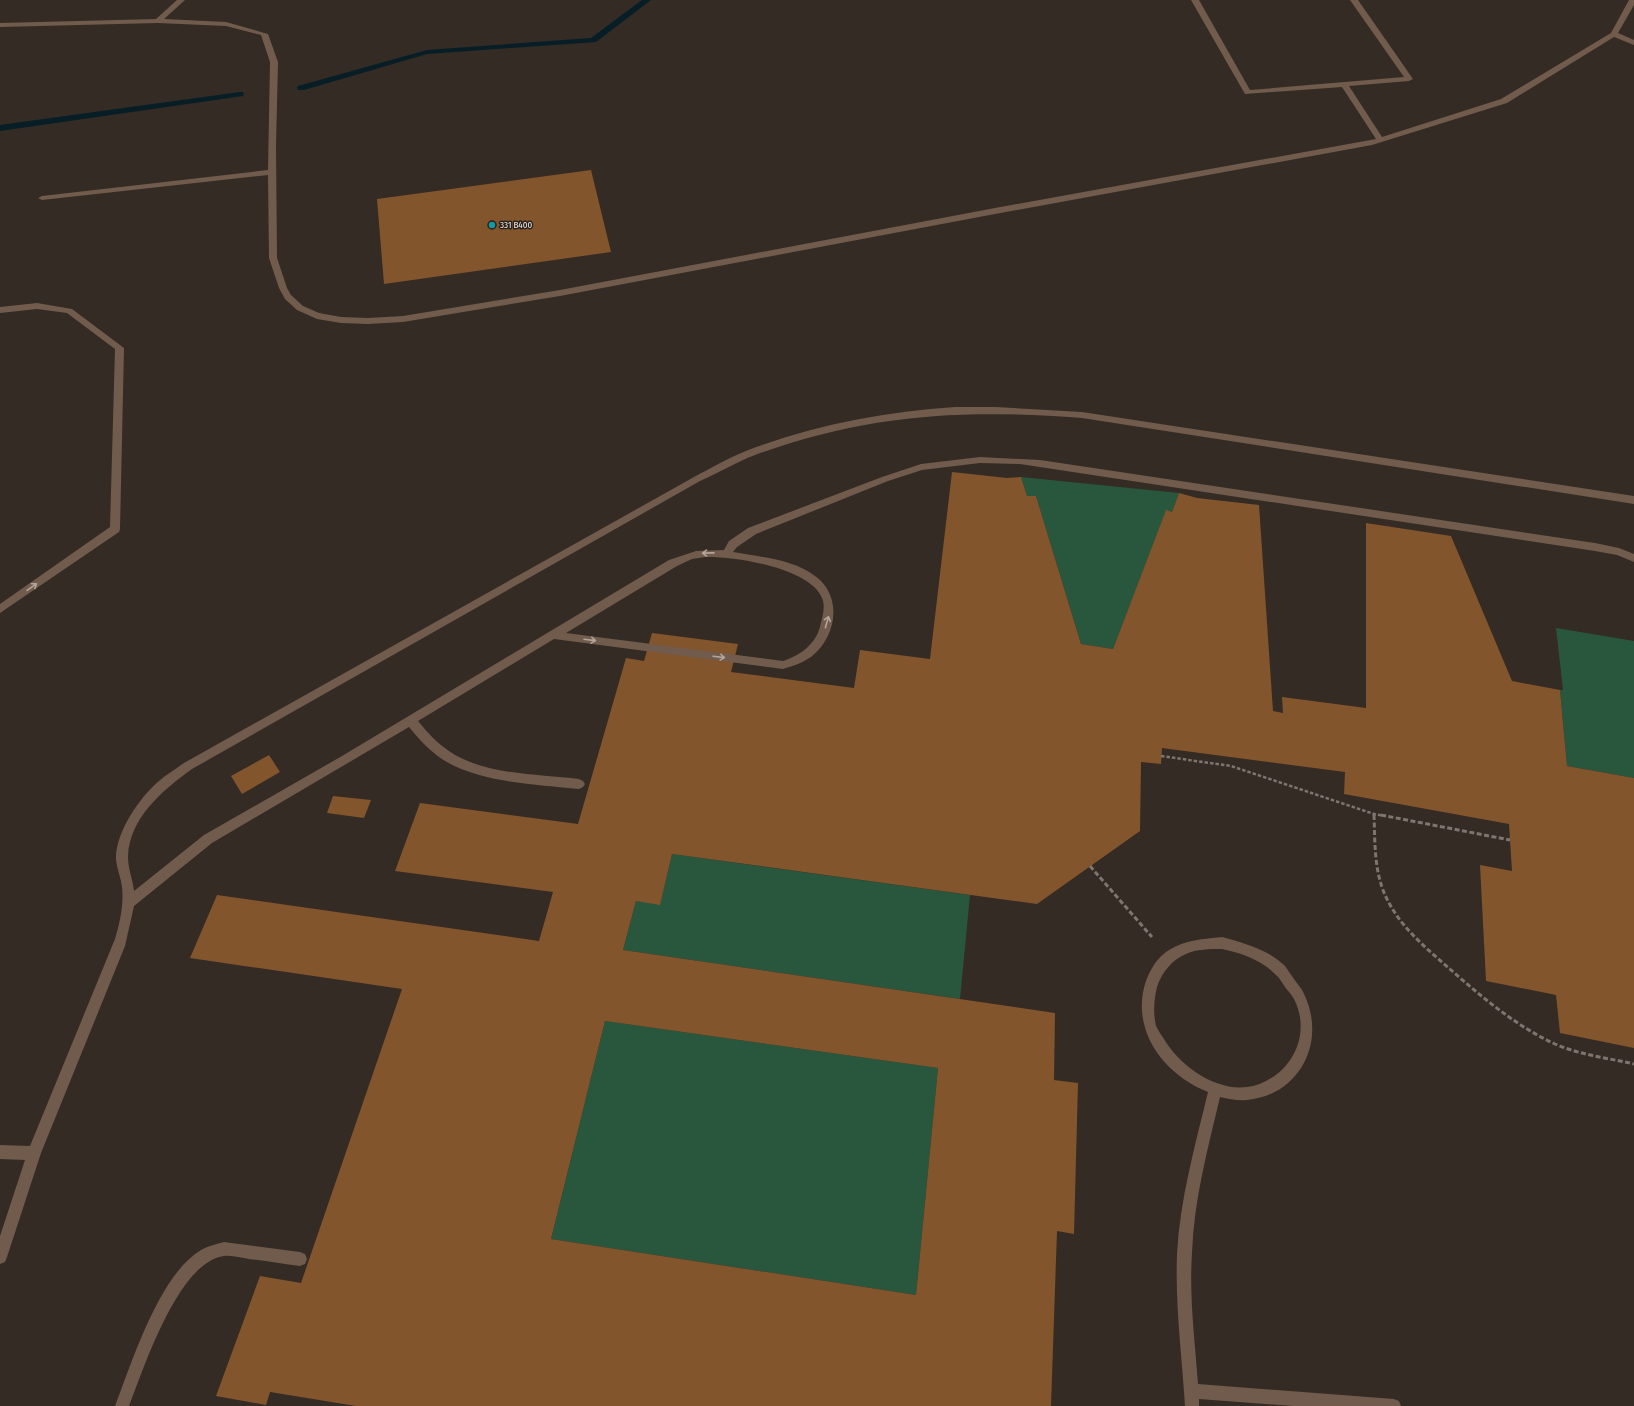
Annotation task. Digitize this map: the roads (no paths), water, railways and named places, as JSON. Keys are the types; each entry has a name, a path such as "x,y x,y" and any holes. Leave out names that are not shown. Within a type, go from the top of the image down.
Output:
{"lane":[{"path":"158,21 181,0"},
{"path":"1195,0 1248,92 1409,79 1354,0"},
{"path":"0,24 158,21 226,24 264,34 274,62 272,172 273,258 283,288 288,297 300,308 317,316 341,320 368,321 403,319 560,293 988,212 1372,143 1504,101 1614,34 1633,0"},
{"path":"1614,34 1634,43"},
{"path":"1344,84 1380,140"},
{"path":"42,198 272,172"},
{"path":"0,310 37,306 69,311 120,348 115,529 0,609"},
{"path":"0,1257 34,1153 119,946 127,917 128,889 122,858 129,829 151,797 163,784 188,766 697,480 750,454 789,439 827,428 876,418 949,410 1008,409 1082,415 1634,500"},
{"path":"726,554 733,544 752,531 903,472 941,464 1000,460 1040,463 1595,547 1619,552 1634,558"},
{"path":"128,903 208,839 410,720 552,635 681,559 702,553 726,554 788,567 808,576 822,587 829,603 828,619 818,644 804,658 783,665 552,635"},
{"path":"410,720 438,750 463,765 492,772 579,784"},
{"path":"1222,943 1242,948 1260,955 1281,972 1300,998 1306,1022 1306,1045 1297,1064 1282,1081 1257,1092 1235,1093 1215,1089 1188,1076 1166,1056 1150,1027 1148,999 1152,979 1169,958 1182,949 1200,944 1222,943"},
{"path":"1192,1406 1185,1286 1186,1232 1193,1185 1215,1089"},
{"path":"0,1152 34,1153"},
{"path":"122,1406 163,1306 193,1264 210,1252 224,1249 300,1259"},
{"path":"1191,1391 1394,1406"}],"waterway":[{"path":"301,88 427,52 593,40 647,0"},
{"path":"0,128 240,94"}],"place":[{"name":"331 B400","path":"492,225"}]}
